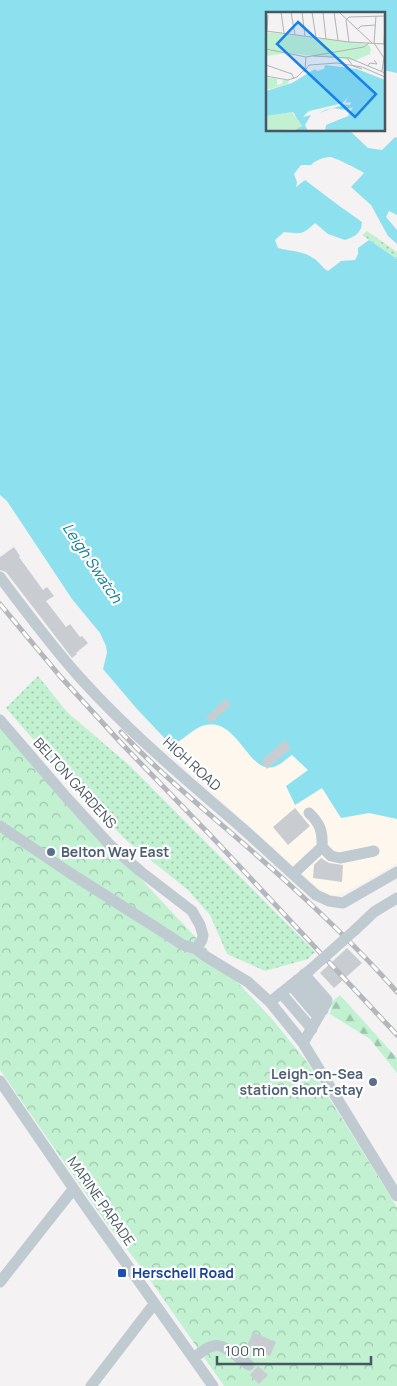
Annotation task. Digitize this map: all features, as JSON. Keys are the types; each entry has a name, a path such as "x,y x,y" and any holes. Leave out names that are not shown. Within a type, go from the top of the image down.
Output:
{"street":[{"name":"HIGH ROAD","path":"0,577 50,645 84,683 178,773 316,895 329,901 343,903 397,872"},
{"name":"BELTON GARDENS","path":"0,720 110,845 192,911 203,935 196,949"},
{"path":"293,874 322,848 318,821 309,812"},
{"path":"0,826 183,945 196,949 248,982 270,1002 303,1043 397,1196"},
{"path":"322,848 331,856 340,858 374,851"},
{"path":"270,1002 374,912 397,898"},
{"path":"300,977 320,1013"},
{"path":"300,977 327,1000 303,1043"},
{"path":"281,993 312,1029"},
{"name":"MARINE PARADE","path":"0,1081 74,1190 214,1386"},
{"path":"0,1282 74,1190"},
{"path":"91,1386 154,1304"},
{"path":"194,1358 211,1346 221,1346 249,1365"}],"shaded area":[{"path":"208,725 223,727 232,733 258,764 279,765 292,754 309,770 295,805 322,788 356,814 369,813 397,819 397,863 344,893 331,895 318,888 164,749 182,740 197,728"}],"green space":[{"path":"367,231 397,252 397,259 362,235"},
{"path":"38,676 67,712 130,766 315,952 308,959 265,971 227,954 210,915 188,890 127,841 81,794 6,708"},
{"path":"0,728 272,1019 307,1062 397,1207 397,1386 224,1386 141,1267 107,1224 0,1070"},
{"path":"340,995 397,1058 397,1073 370,1039 330,1014 333,1001"}],"water":[{"name":"Leigh Swatch","path":"0,0 397,0 397,73 384,70 384,12 266,12 266,131 350,131 368,148 382,150 395,137 397,138 397,215 389,211 386,217 397,230 397,244 388,236 371,205 351,187 364,173 330,157 314,162 311,165 301,165 294,174 297,182 296,187 305,180 362,222 359,232 345,240 328,234 315,223 301,233 284,232 275,240 278,248 309,256 328,271 341,261 355,260 358,248 369,240 397,259 397,819 369,813 341,818 322,788 295,805 286,786 308,770 292,755 276,766 267,767 258,764 227,730 217,725 205,725 192,731 172,746 103,669 107,653 100,633 72,599 7,501 0,495"}],"building":[{"path":"14,547 43,590 47,587 54,596 46,601 66,627 70,624 80,637 82,636 88,643 72,658 6,572 0,570 0,557"},
{"path":"226,699 231,705 211,723 206,717"},
{"path":"285,740 291,748 267,769 261,761"},
{"path":"295,808 310,826 288,845 273,827"},
{"path":"321,858 329,863 343,865 342,882 313,878 314,865"},
{"path":"347,948 362,963 334,988 320,973"},
{"path":"253,1332 276,1342 270,1356 247,1346"},
{"path":"258,1366 268,1375 259,1384 250,1375"}],"railway":[{"path":"0,604 59,675 122,744 213,838 397,1035"},
{"path":"121,732 175,784 319,912 367,959 397,992"}],"place":[{"name":"Belton Way East","path":"51,852"},
{"name":"Leigh-on-Sea station short-stay","path":"373,1082"},
{"name":"Herschell Road","path":"122,1273"}]}
